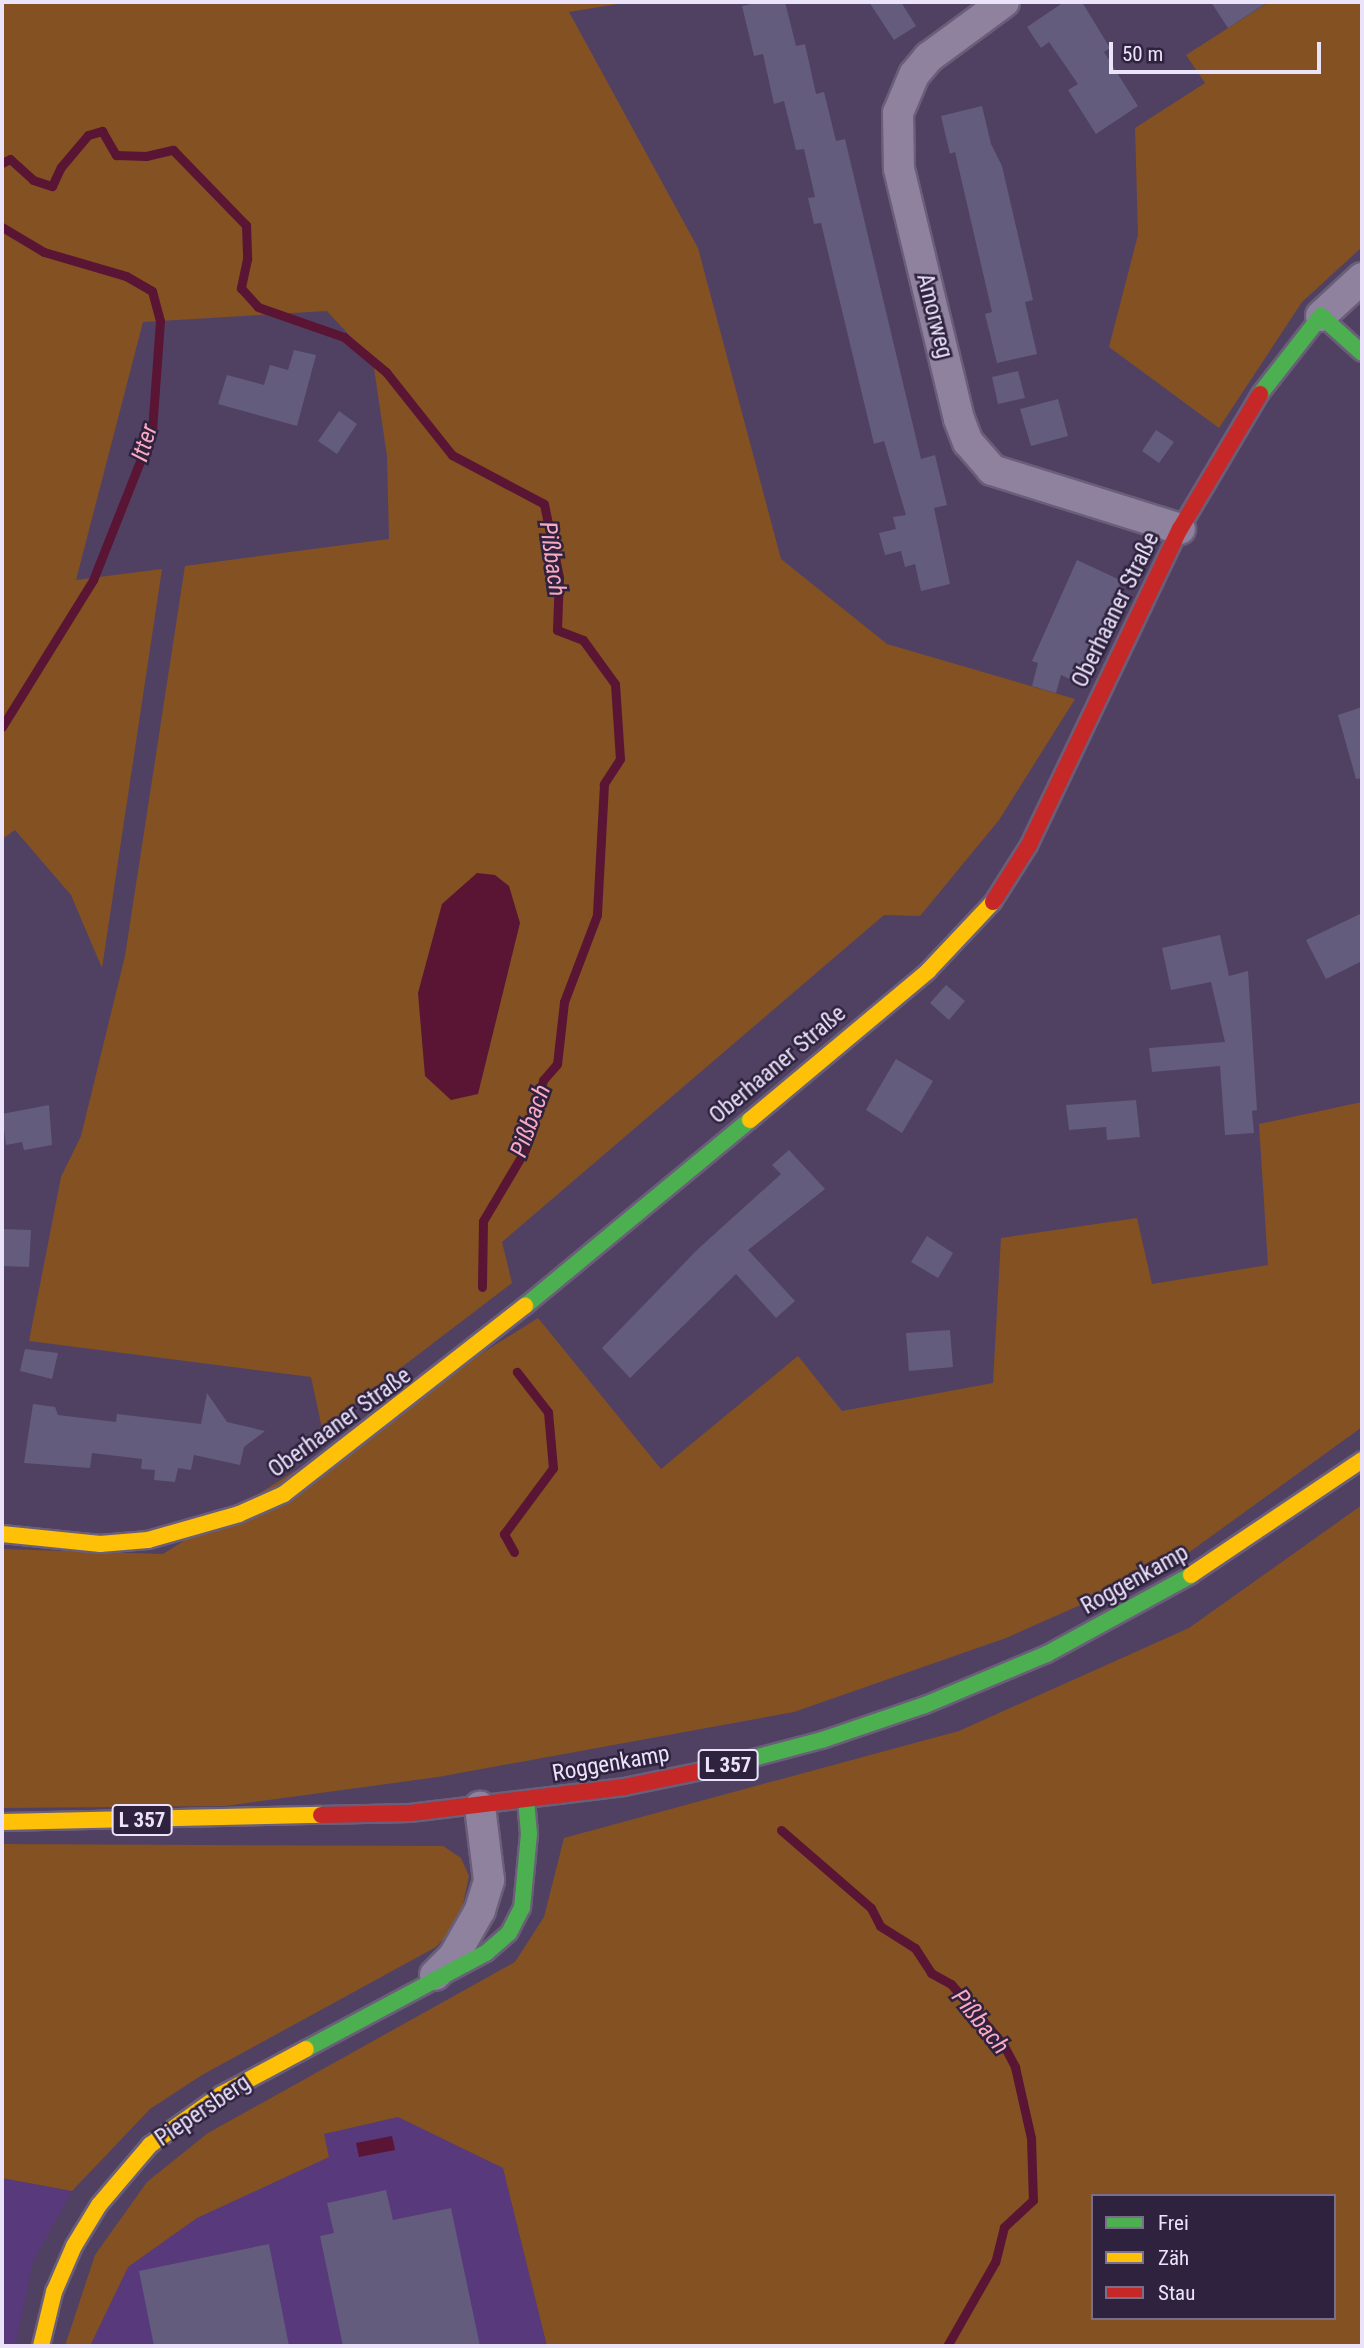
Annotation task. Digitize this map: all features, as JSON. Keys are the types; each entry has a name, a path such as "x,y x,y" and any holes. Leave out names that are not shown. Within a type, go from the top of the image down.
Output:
{"street":[{"name":"Amorweg","path":"1004,2 929,57 914,75 898,113 899,169 959,419 968,442 992,470 1180,529"},
{"path":"1362,278 1321,316 1362,353"},
{"name":"Oberhaaner Straße","path":"2,1534 100,1544 148,1540 239,1514 284,1494 445,1373 928,971 995,900 1029,845 1180,529 1270,377 1321,316"},
{"name":"Roggenkamp","path":"2,1822 282,1817 480,1807 716,1768 822,1740 988,1680 1174,1587 1362,1460"},
{"name":"Piepersberg","path":"41,2346 54,2292 74,2246 99,2205 150,2146 222,2094 486,1953 513,1925 522,1908 528,1859 526,1801"},
{"name":"Piepersberg","path":"424,1987 454,1956 480,1910 489,1880 480,1807"}],"shaded area":[{"path":"2,2 629,2 569,12 698,248 781,559 887,644 1075,699 999,820 920,916 884,915 502,1242 512,1283 322,1428 311,1377 29,1341 61,1177 81,1136 125,956 185,566 389,539 387,456 373,361 327,311 143,322 76,580 162,569 102,968 71,895 15,830 2,839"},
{"path":"1269,2 1362,2 1362,247 1302,302 1219,428 1109,347 1138,235 1135,128 1205,83 1186,55"},
{"path":"477,873 495,875 509,886 520,923 478,1094 451,1100 425,1076 418,993 442,904"},
{"path":"1362,1102 1362,1427 1173,1564 1006,1638 794,1712 438,1777 225,1806 2,1808 2,1549 163,1554 538,1318 661,1469 798,1356 842,1411 993,1383 1001,1238 1137,1218 1152,1284 1268,1265 1259,1124"},
{"path":"1362,1505 1362,2346 547,2346 503,2168 398,2117 324,2134 329,2157 197,2218 128,2267 90,2346 65,2346 95,2255 147,2182 208,2133 515,1962 544,1917 564,1838 959,1731 1189,1628"},
{"path":"2,1844 443,1846 461,1858 469,1876 459,1923 436,1947 202,2075 150,2109 72,2191 2,2178"},
{"path":"398,2117 503,2168 547,2346 90,2346 128,2267 197,2218 329,2157 324,2134"},
{"path":"392,2136 395,2150 359,2157 356,2143"},
{"path":"2,2178 72,2191 33,2261 15,2346 2,2346"}],"building":[{"path":"761,2 785,2 796,46 805,44 816,94 824,92 836,141 845,139 921,459 935,455 947,505 934,508 950,584 921,591 915,564 905,567 901,551 885,555 879,533 896,529 893,517 906,515 884,441 874,444 821,223 814,224 808,198 815,197 804,149 796,150 784,101 774,104 763,54 754,56 742,6"},
{"path":"869,2 901,2 916,26 894,40"},
{"path":"1064,2 1082,2 1110,48 1104,52 1138,106 1096,134 1068,90 1078,84 1049,42 1041,48 1027,27"},
{"path":"1211,2 1268,2 1228,28"},
{"path":"982,106 991,144 1002,166 1033,300 1025,302 1037,354 997,363 985,314 992,312 955,152 950,154 941,116"},
{"path":"294,350 316,355 297,426 218,404 227,375 264,385 270,365 288,370"},
{"path":"1018,371 1025,398 998,404 992,377"},
{"path":"1058,399 1068,436 1031,446 1020,409"},
{"path":"339,411 357,424 337,454 318,441"},
{"path":"1156,430 1174,442 1159,463 1142,451"},
{"path":"1077,560 1122,581 1076,682 1061,675 1056,693 1032,686 1038,663 1032,661"},
{"path":"1362,707 1362,778 1356,779 1338,715"},
{"path":"1362,913 1362,961 1326,979 1306,940"},
{"path":"1220,935 1229,976 1248,971 1257,1110 1252,1111 1254,1133 1225,1135 1220,1066 1152,1072 1149,1048 1225,1042 1211,982 1171,990 1162,948"},
{"path":"946,985 965,1001 949,1020 930,1003"},
{"path":"896,1059 933,1081 902,1133 866,1110"},
{"path":"1136,1100 1140,1137 1107,1140 1106,1127 1069,1130 1066,1105"},
{"path":"49,1105 52,1145 24,1150 22,1142 6,1145 2,1114"},
{"path":"789,1150 825,1189 748,1250 795,1301 776,1318 736,1274 630,1378 602,1348 698,1249 781,1174 772,1165"},
{"path":"2,1229 31,1230 29,1267 2,1266"},
{"path":"927,1236 953,1253 938,1278 911,1262"},
{"path":"950,1330 953,1367 909,1371 906,1333"},
{"path":"25,1349 58,1353 52,1379 20,1371"},
{"path":"207,1393 227,1422 265,1431 244,1447 240,1465 194,1455 191,1470 178,1468 175,1482 154,1480 155,1470 141,1469 142,1459 92,1453 90,1468 24,1463 33,1404 55,1407 58,1415 116,1422 117,1414 201,1424"},
{"path":"386,2190 393,2220 451,2208 480,2346 343,2346 320,2236 334,2233 327,2203"},
{"path":"269,2244 289,2346 154,2346 139,2271"}],"waterway":[{"name":"Pißbach","path":"2,163 10,159 33,180 52,186 61,167 88,135 102,131 116,155 146,156 173,150 246,225 247,259 241,288 258,307 344,337 386,372 452,455 544,504 559,577 557,630 583,640 615,684 620,759 604,784 597,915 564,1002 557,1064 543,1080 525,1150 483,1221 482,1287"},
{"name":"Itter","path":"2,227 44,252 126,276 152,291 160,321 152,431 93,580 2,727"},
{"name":"Pißbach","path":"514,1552 504,1534 553,1468 548,1412 517,1372"},
{"name":"Pißbach","path":"781,1830 871,1908 880,1926 915,1948 931,1973 951,1984 1003,2044 1015,2067 1031,2138 1033,2200 1004,2227 995,2262 947,2346"}],"traffic: fast":[{"path":"1260,394 1321,316 1362,353"},
{"path":"525,1306 750,1120"},
{"path":"712,1769 822,1740 925,1705 1047,1654 1191,1575"},
{"path":"306,2049 486,1953 509,1933 522,1908 529,1834 526,1801"}],"traffic: slow":[{"path":"750,1120 928,971 993,902"},
{"path":"2,1534 100,1544 148,1540 239,1514 284,1494 525,1306"},
{"path":"1191,1575 1362,1460"},
{"path":"2,1822 321,1815"},
{"path":"41,2346 54,2292 74,2246 99,2205 150,2145 222,2094 306,2049"}],"traffic: jam":[{"path":"993,902 1029,845 1180,529 1260,394"},
{"path":"321,1815 410,1813 624,1787 712,1769"}]}
